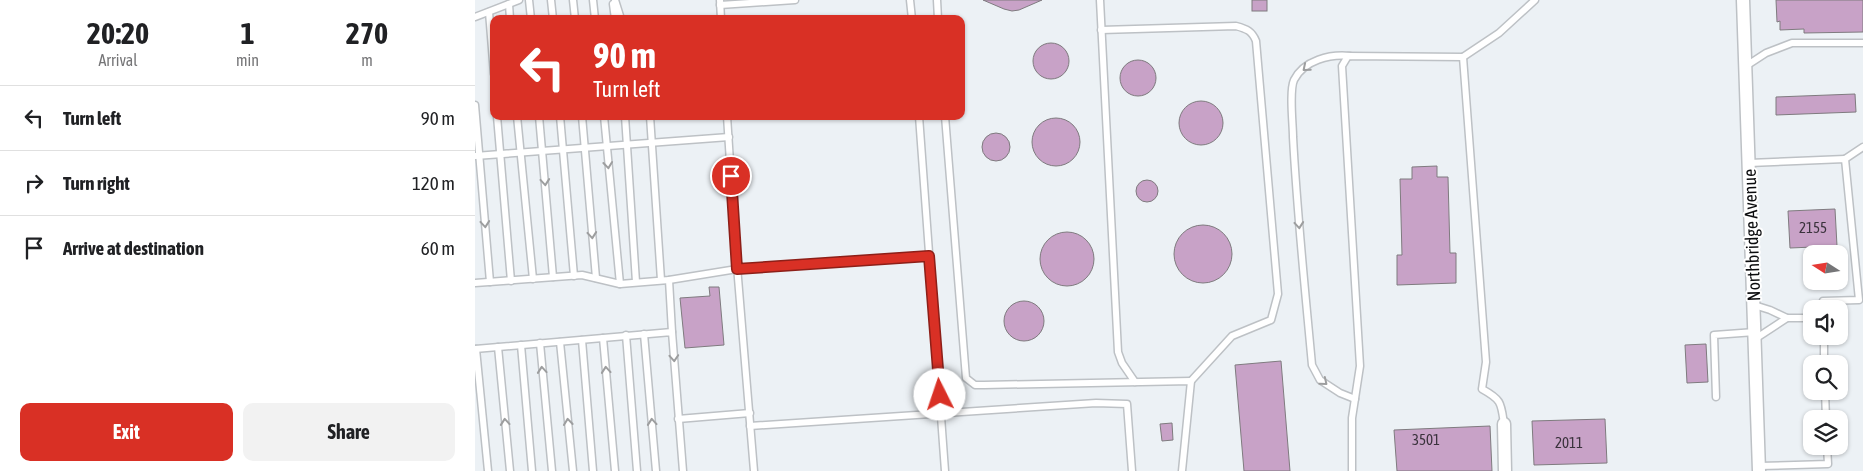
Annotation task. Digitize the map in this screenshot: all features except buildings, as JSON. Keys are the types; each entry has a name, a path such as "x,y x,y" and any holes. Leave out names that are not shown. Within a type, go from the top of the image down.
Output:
{"street":[{"name":"Northbridge Avenue","path":"1743,0 1759,469"},
{"path":"1504,424 1505,471"}],"lane":[{"path":"475,17 519,0"},
{"path":"529,0 531,15"},
{"path":"551,0 553,15"},
{"path":"573,0 575,15"},
{"path":"593,0 595,15"},
{"path":"614,0 615,15"},
{"path":"614,0 620,15"},
{"path":"720,3 795,0"},
{"path":"910,0 912,15"},
{"path":"937,0 938,15"},
{"path":"1100,0 1118,352 1122,363 1135,382"},
{"path":"1355,399 1340,393 1319,380 1312,365 1296,184 1291,100 1294,80 1308,64 1335,55 1463,57 1499,33 1535,0"},
{"path":"509,4 510,15"},
{"path":"489,12 490,24"},
{"path":"1101,30 1236,26 1247,28 1253,33 1256,41 1278,294 1271,320 1232,336 1191,381 1182,471"},
{"path":"1746,66 1766,53 1792,43 1863,43"},
{"path":"1351,56 1348,56 1342,66 1360,366 1352,418 1353,471"},
{"path":"1463,57 1486,362 1482,389 1498,398 1501,403 1504,424"},
{"path":"475,105 477,155 490,282"},
{"path":"497,120 511,281"},
{"path":"517,120 533,279"},
{"path":"539,120 553,277"},
{"path":"560,120 574,276"},
{"path":"582,120 595,278"},
{"path":"604,120 620,284"},
{"path":"625,120 636,282"},
{"path":"650,120 661,280"},
{"path":"727,120 737,269 755,471"},
{"path":"919,120 945,471"},
{"path":"945,120 966,378 975,384 984,385 1191,381"},
{"path":"477,155 729,137"},
{"path":"1749,163 1845,159 1863,147"},
{"path":"1845,159 1859,300 1848,300"},
{"path":"475,283 583,275 620,284 669,280 737,269 929,256"},
{"path":"669,280 683,471"},
{"path":"1754,305 1787,318 1803,318"},
{"path":"1716,397 1714,334 1755,335 1787,318"},
{"path":"489,471 476,349 672,332"},
{"path":"644,334 656,471"},
{"path":"626,336 637,471"},
{"path":"603,338 615,471"},
{"path":"582,340 593,471"},
{"path":"560,342 573,471"},
{"path":"540,344 552,471"},
{"path":"521,345 532,471"},
{"path":"498,347 510,471"},
{"path":"750,426 1096,403 1127,404 1132,471"},
{"path":"678,419 749,413"},
{"path":"1759,469 1827,464 1827,455"}],"route":[{"path":"731,176 737,269 929,256 940,395"}]}
